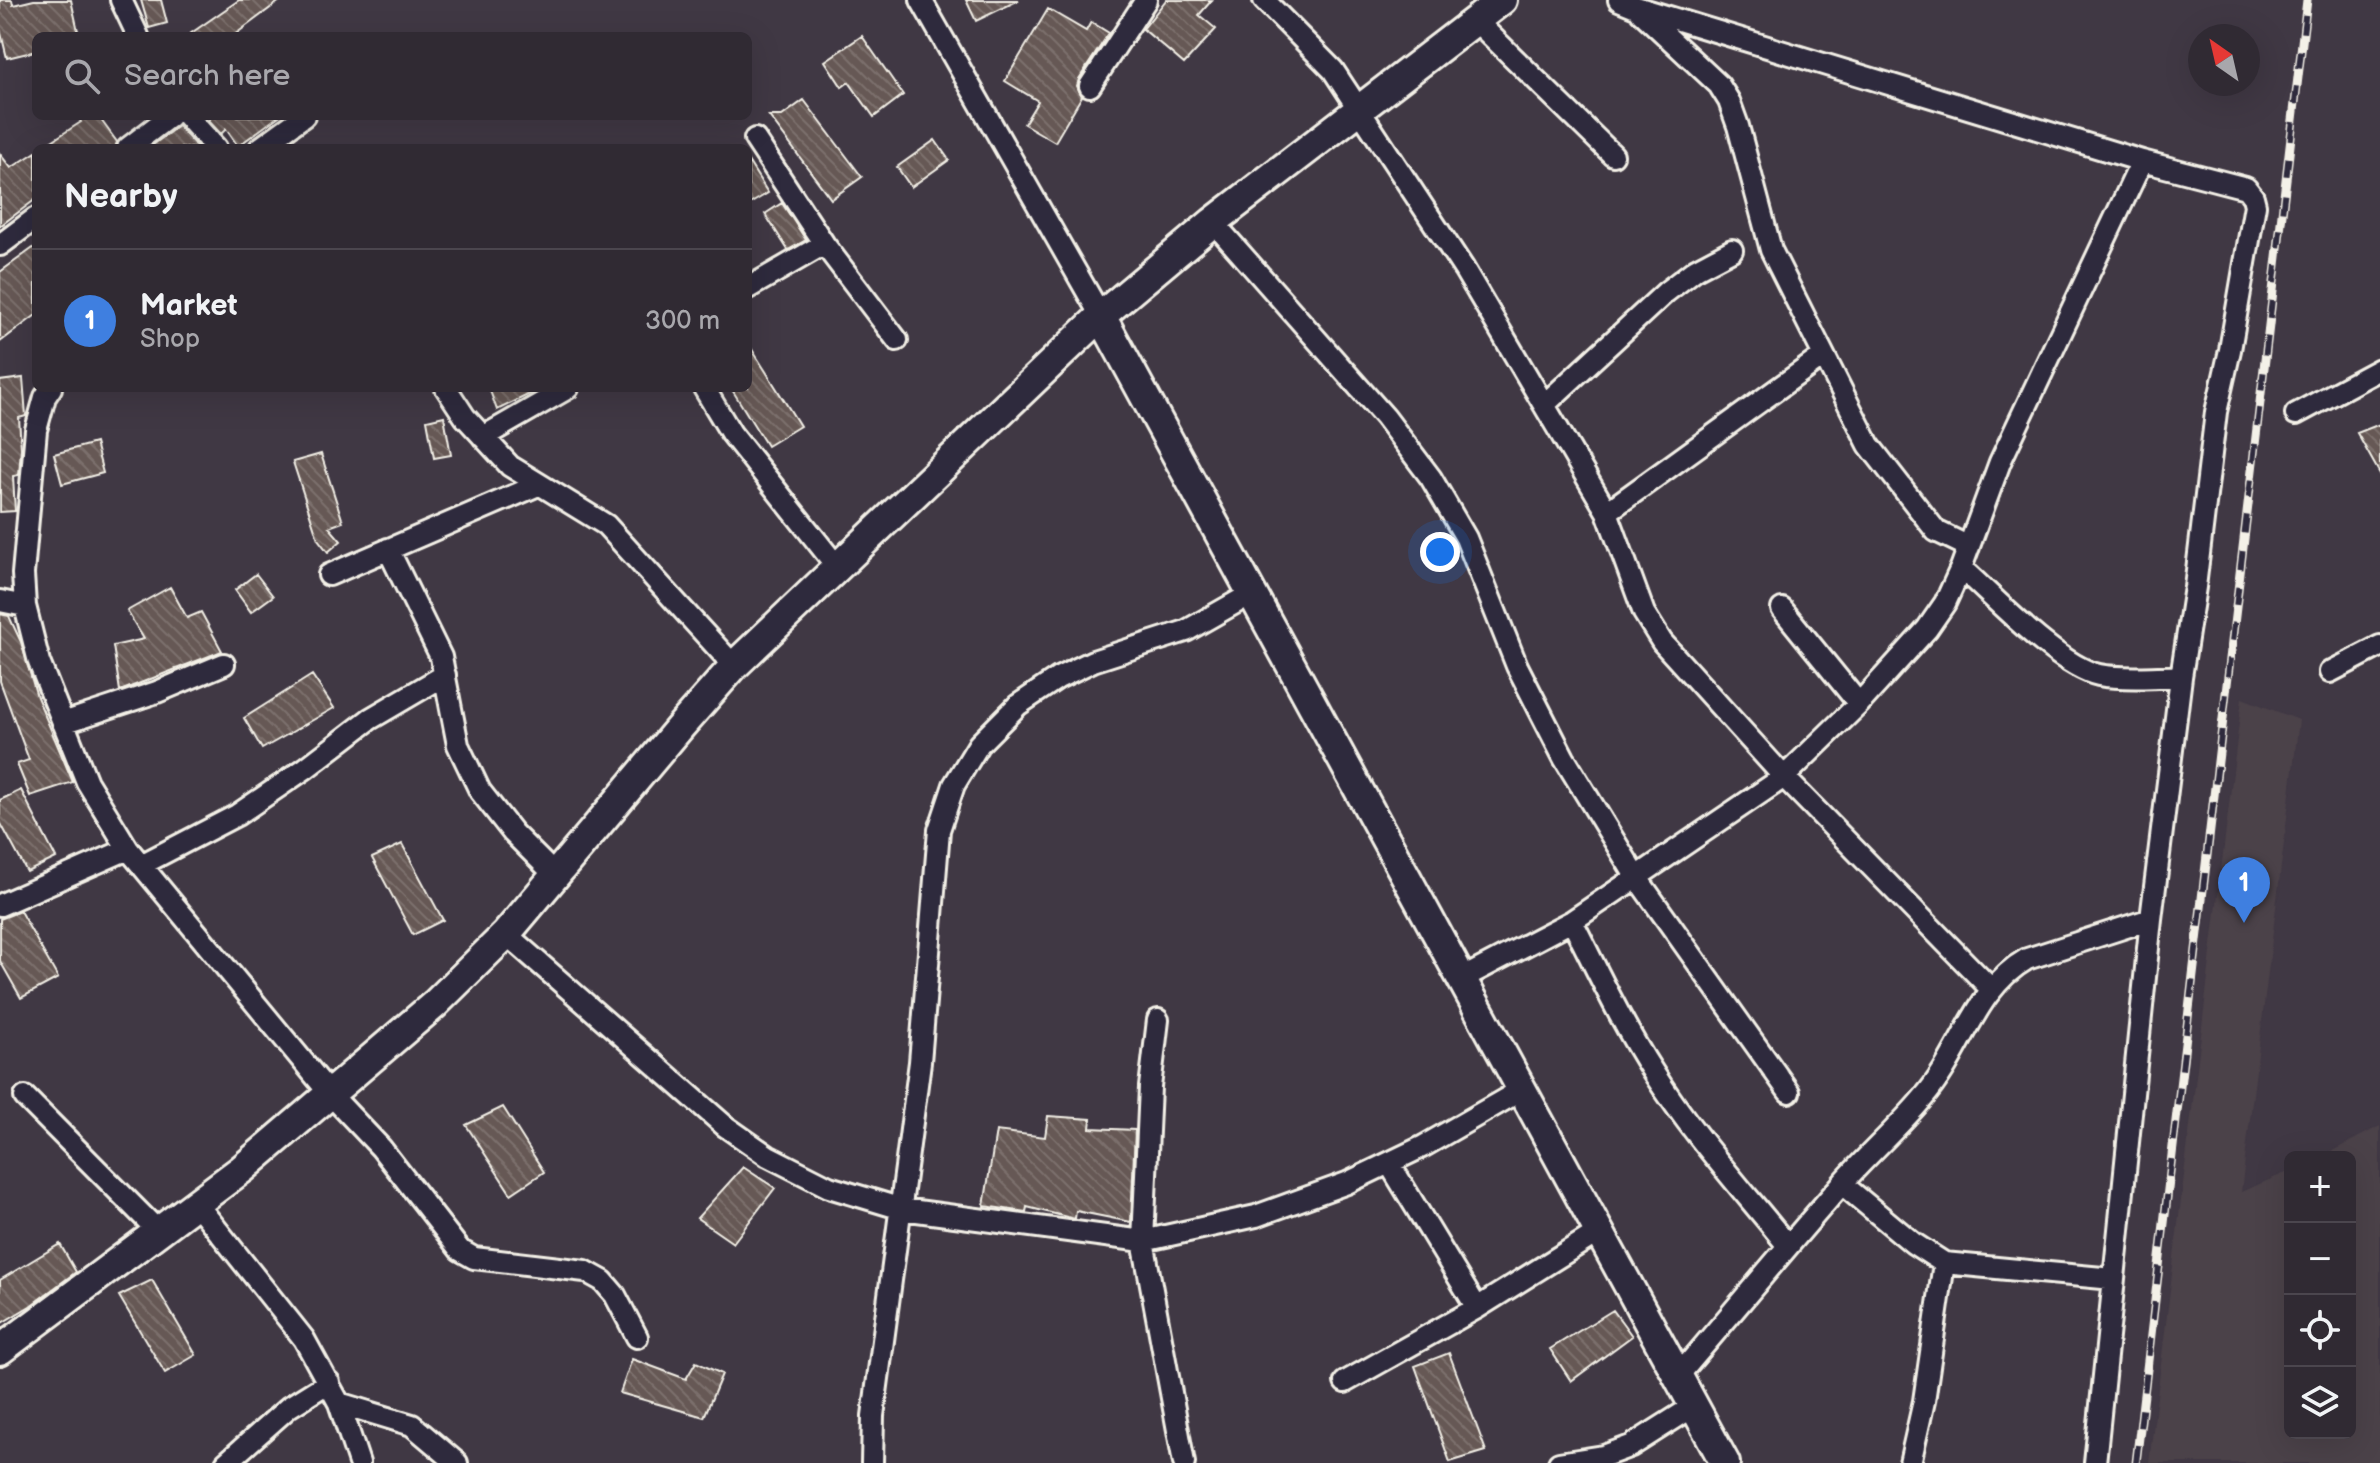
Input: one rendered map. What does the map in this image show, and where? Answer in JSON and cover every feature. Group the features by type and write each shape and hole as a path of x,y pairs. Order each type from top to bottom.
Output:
{"street":[{"path":"121,0 136,32"},
{"path":"921,0 1101,316 1725,1463"},
{"path":"1090,86 1146,0"},
{"path":"1264,0 1333,70 1448,244 1607,512 1644,613 1662,642 1784,777 1990,988"},
{"path":"0,1350 242,1169 435,1004 506,934 734,666 1101,316 1213,222 1502,0"},
{"path":"1627,4 2142,161 2246,188 2253,197 2255,205 2216,412 2181,677 2151,919 2095,1463"},
{"path":"1627,4 1719,85 1738,126 1771,250 1869,445 1936,531 1969,547"},
{"path":"1475,20 1613,155"},
{"path":"133,144 165,120"},
{"path":"191,120 212,144"},
{"path":"266,144 298,120"},
{"path":"755,139 824,244 897,340"},
{"path":"1461,979 1572,921 1784,777 1859,704 1927,629 1945,603 2000,462 2142,161"},
{"path":"0,245 32,221"},
{"path":"1213,222 1385,417 1431,478 1466,538 1517,666 1564,758 1637,878 1789,1092"},
{"path":"752,286 824,244"},
{"path":"1544,405 1666,292 1696,269 1732,250"},
{"path":"1607,512 1823,356"},
{"path":"2296,414 2380,369"},
{"path":"48,392 36,430 23,574 25,606 39,662 87,782 134,857 330,1094 381,1148 460,1250 474,1258 585,1271 603,1281 615,1295 637,1337"},
{"path":"449,392 465,417 510,466 606,525 734,666"},
{"path":"483,437 561,392"},
{"path":"706,392 731,433 838,568"},
{"path":"329,575 538,485"},
{"path":"388,549 441,657 458,745 480,791 513,833 555,875"},
{"path":"1961,568 2060,656 2084,670 2101,675 2181,677"},
{"path":"872,1463 873,1416 920,1062 939,830 954,785 979,744 1018,705 1058,678 1093,661 1186,631 1251,594"},
{"path":"0,601 25,606"},
{"path":"1782,609 1859,704"},
{"path":"2330,672 2380,646"},
{"path":"63,723 157,692 224,664"},
{"path":"0,905 134,857 237,815 370,719 445,675"},
{"path":"1678,1376 1842,1184 1925,1096 1947,1065 1990,988 2011,968 2027,959 2151,919"},
{"path":"1572,921 1652,1071 1674,1104 1788,1246"},
{"path":"506,934 725,1126 768,1156 829,1187 902,1209 1143,1241 1256,1216 1347,1183 1523,1089"},
{"path":"1158,1020 1150,1087 1143,1241 1184,1463"},
{"path":"25,1097 158,1231"},
{"path":"1389,1163 1477,1308"},
{"path":"1842,1184 1913,1243 1944,1263 2113,1279"},
{"path":"196,1203 304,1339 339,1403 359,1463"},
{"path":"1345,1382 1477,1308 1600,1231"},
{"path":"1910,1463 1924,1401 1944,1263"},
{"path":"226,1463 289,1407 329,1382"},
{"path":"339,1403 412,1425 457,1463"},
{"path":"1559,1463 1604,1456 1631,1446 1694,1406"}],"shaded area":[{"path":"2242,698 2299,720 2241,1192 2284,1174 2284,1439 2356,1439 2356,1151 2332,1151 2380,1126 2380,1463 2149,1463"}],"building":[{"path":"0,0 12,0 13,5 34,0 71,0 78,31 32,32 32,52 7,58 0,29"},
{"path":"141,0 161,0 167,23 149,28"},
{"path":"239,0 281,0 238,32 193,32"},
{"path":"966,0 1019,0 976,21"},
{"path":"1166,0 1212,0 1199,15 1216,29 1184,64 1143,29"},
{"path":"1048,9 1086,31 1091,22 1109,33 1079,79 1077,86 1082,96 1055,142 1024,124 1038,101 1005,81"},
{"path":"862,36 903,95 874,117 849,82 842,87 825,61"},
{"path":"804,100 862,177 831,199 769,116 782,116"},
{"path":"80,120 101,120 116,144 47,144 81,122"},
{"path":"208,120 274,120 241,144 237,144 226,129 221,134"},
{"path":"178,126 194,144 154,144"},
{"path":"935,140 949,160 911,187 897,167"},
{"path":"0,154 11,168 32,155 32,202 0,226"},
{"path":"752,167 768,193 752,203"},
{"path":"782,203 806,240 788,250 765,214"},
{"path":"32,249 32,318 0,342 0,272"},
{"path":"752,349 800,426 767,446 733,392 752,392"},
{"path":"23,378 26,416 19,418 19,475 13,476 15,511 0,512 0,381"},
{"path":"490,392 534,392 497,410"},
{"path":"444,416 451,455 434,458 427,420"},
{"path":"2380,424 2380,474 2357,433"},
{"path":"95,443 103,473 62,484 54,454"},
{"path":"321,454 343,522 329,527 341,541 328,552 318,539 293,462"},
{"path":"256,574 273,596 251,612 235,590"},
{"path":"170,587 187,618 201,612 222,651 120,691 113,646 144,639 127,611"},
{"path":"0,614 9,616 21,642 37,697 73,782 30,796 17,764 29,760 0,681"},
{"path":"312,675 334,708 262,749 244,718"},
{"path":"21,790 56,858 27,872 0,822 0,800"},
{"path":"402,844 443,920 413,935 372,858"},
{"path":"20,911 58,978 21,998 0,961 0,919"},
{"path":"503,1107 544,1172 511,1194 466,1125"},
{"path":"1048,1116 1091,1119 1090,1128 1135,1130 1131,1222 1076,1211 1075,1219 1027,1207 1026,1212 984,1206 996,1131 1045,1137"},
{"path":"743,1167 775,1188 733,1243 697,1218"},
{"path":"60,1244 76,1272 0,1324 0,1280"},
{"path":"152,1280 196,1355 165,1373 119,1296"},
{"path":"1613,1310 1632,1336 1571,1381 1550,1349"},
{"path":"1449,1353 1486,1451 1450,1462 1415,1366"},
{"path":"632,1359 686,1379 696,1362 722,1374 704,1417 620,1393"}],"railway":[{"path":"2136,1463 2307,0"}],"place":[{"name":"Market","path":"2244,923"}]}
